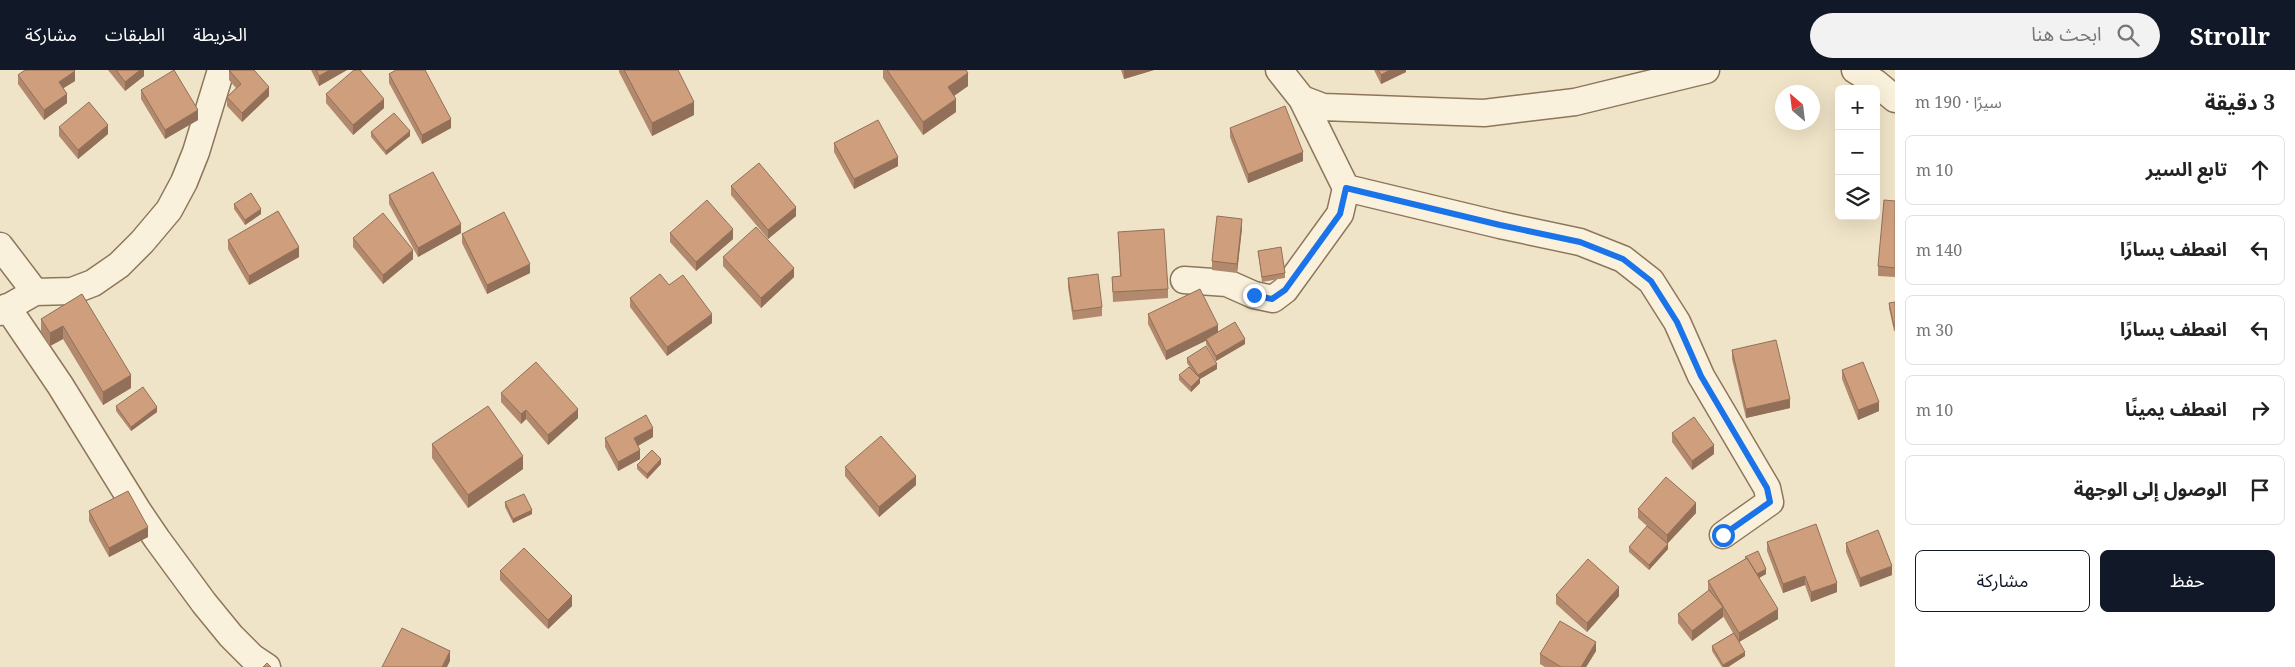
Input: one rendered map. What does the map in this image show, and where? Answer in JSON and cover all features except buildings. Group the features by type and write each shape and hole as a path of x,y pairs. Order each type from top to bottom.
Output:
{"street":[{"path":"221,70 196,152 184,182 169,210 142,242 119,265 92,282 72,290 35,292 3,309 60,385 138,511 204,603 231,636 252,657 267,667"},
{"path":"1184,280 1227,283 1254,295 1272,299 1285,290 1340,214 1346,188 1302,99 1279,70"},
{"path":"1302,99 1323,107 1484,113 1575,102 1706,70"},
{"path":"1855,70 1895,100"},
{"path":"1346,188 1580,242 1623,259 1651,281 1677,322 1701,376 1767,488 1770,502 1723,535"},
{"path":"0,246 35,292"}],"route":[{"path":"1254,295 1272,299 1285,290 1340,214 1346,188 1580,242 1623,259 1651,281 1677,322 1701,376 1767,488 1770,502 1723,535"}]}
